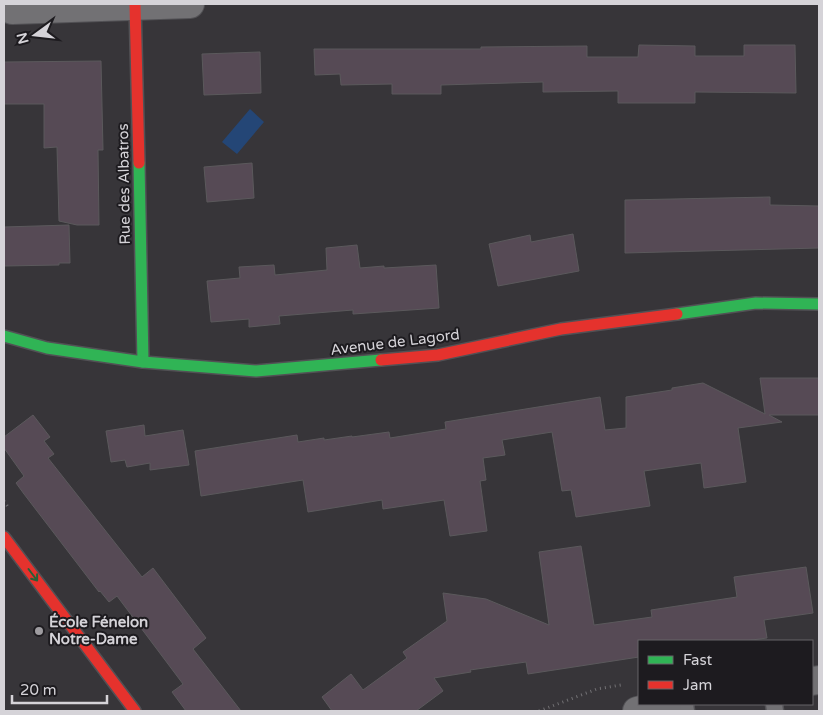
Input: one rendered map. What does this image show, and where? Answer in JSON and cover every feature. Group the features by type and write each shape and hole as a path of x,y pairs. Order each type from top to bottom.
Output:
{"street":[{"path":"4,7 12,10 190,4"},
{"name":"Rue des Albatros","path":"135,5 143,362"},
{"name":"Avenue de Lagord","path":"4,336 47,348 143,362 256,371 438,355 561,329 756,303 819,304"},
{"path":"4,537 135,711"},
{"path":"637,711 663,705"}],"path":[{"path":"539,711 597,688 622,684"}],"water":[{"path":"250,109 264,122 237,154 222,142"}],"building":[{"path":"639,45 695,46 695,56 744,56 744,45 795,45 796,93 695,92 695,103 618,103 618,91 543,92 543,82 441,85 441,94 392,94 392,84 341,85 340,74 315,75 314,49 481,49 481,47 587,46 587,57 638,57"},
{"path":"260,52 261,93 204,95 202,54"},
{"path":"101,61 103,150 98,150 99,225 77,225 59,221 57,147 44,148 44,104 4,104 4,62"},
{"path":"252,163 254,198 207,202 204,167"},
{"path":"770,197 770,205 819,206 819,248 625,253 625,200"},
{"path":"69,225 70,263 4,266 4,227"},
{"path":"573,234 579,271 498,286 489,244 530,235 531,242"},
{"path":"357,245 360,268 436,265 439,308 353,314 353,310 279,316 280,324 249,327 249,319 211,322 207,281 240,278 239,267 274,265 275,275 327,270 326,248"},
{"path":"760,378 819,378 819,415 769,415 782,422 738,428 746,482 704,488 701,463 644,471 650,506 576,517 571,490 562,491 552,432 502,440 505,455 483,458 486,480 480,481 487,531 450,536 444,500 383,509 382,500 308,512 303,480 201,496 195,451 297,435 298,442 389,432 390,438 446,429 445,422 600,397 605,430 626,428 626,397 703,383 765,414"},
{"path":"33,415 50,437 44,441 54,454 48,458 142,577 153,568 206,638 193,649 241,711 186,711 172,692 183,684 117,596 109,602 99,592 16,483 24,476 4,448 4,437"},
{"path":"144,425 145,436 183,430 189,465 150,470 150,463 127,467 125,460 111,462 106,431"},
{"path":"581,546 594,625 652,617 651,610 737,597 734,577 806,567 813,613 764,620 767,638 752,640 638,640 638,657 528,674 526,662 470,670 471,672 434,678 443,691 416,711 332,711 322,697 351,674 363,690 407,658 403,652 447,621 443,593 486,599 549,625 539,552"}],"traffic: fast":[{"path":"139,163 143,362"},
{"path":"677,314 756,303 819,304"},
{"path":"4,336 47,348 143,362 256,371 381,360"}],"traffic: jam":[{"path":"135,5 139,163"},
{"path":"381,360 438,355 561,329 677,314"},
{"path":"4,537 135,711"}],"place":[{"name":"École Fénelon Notre-Dame","path":"39,631"}]}
